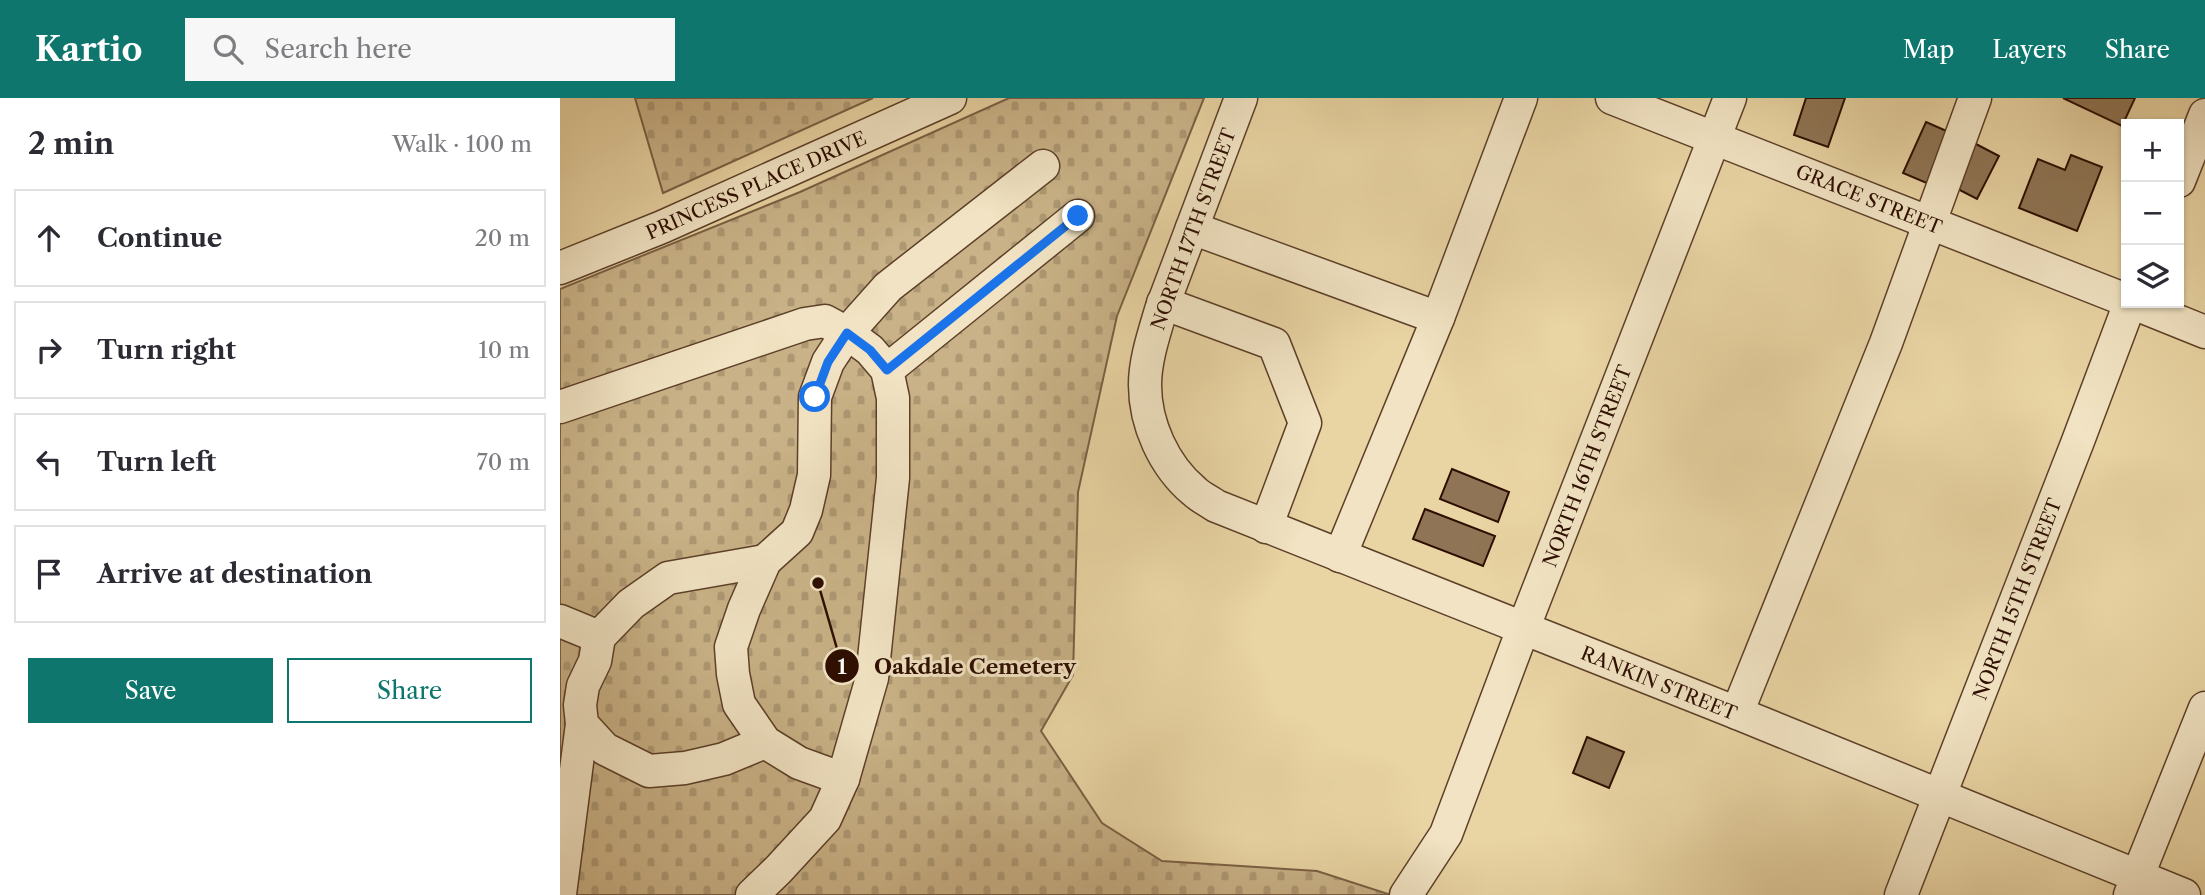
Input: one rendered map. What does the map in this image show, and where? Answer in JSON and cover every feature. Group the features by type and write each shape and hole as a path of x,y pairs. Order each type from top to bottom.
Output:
{"street":[{"name":"PRINCESS PLACE DRIVE","path":"560,268 662,227 950,98"},
{"name":"NORTH 17TH STREET","path":"1157,442 1148,415 1145,387 1152,340 1163,303 1241,98"},
{"path":"1340,556 1438,318 1521,98"},
{"name":"GRACE STREET","path":"1612,98 2121,298"},
{"name":"NORTH 16TH STREET","path":"1406,895 1446,834 1730,98"},
{"path":"1737,713 1886,343 1975,98"},
{"path":"2184,168 2205,115"},
{"path":"843,779 799,763 765,742 739,704 731,647 765,561 797,532 806,510 814,475 815,397 828,362 847,333 888,287 1043,166"},
{"path":"887,370 1078,216"},
{"path":"1192,228 1438,318"},
{"path":"1163,303 1274,344 1305,423 1266,527"},
{"name":"NORTH 15TH STREET","path":"1901,895 2074,454 2128,308"},
{"name":"GRACE STREET","path":"2145,308 2205,332"},
{"path":"560,407 805,324 825,321 870,350 887,370 893,398 893,478 872,678 843,779 825,819 752,895"},
{"name":"RANKIN STREET","path":"1157,442 1177,474 1194,491 1216,506 1737,713 1939,797 2134,886 2184,895"},
{"path":"560,894 582,724 580,705 583,686 595,661 599,637 631,604 668,578 765,561"},
{"path":"560,621 599,637"},
{"path":"2134,886 2205,708"},
{"path":"582,724 605,749 649,771 685,768 724,759 765,742"}],"green space":[{"path":"635,98 873,98 663,193"},
{"path":"1009,98 1204,98 1117,316 1078,492 1073,675 1041,731 1102,823 1162,861 1317,871 1391,895 560,895 560,289 800,192"}],"building":[{"path":"1806,98 1845,98 1828,147 1794,135"},
{"path":"2063,98 2135,98 2125,119 2121,119 2121,126"},
{"path":"1926,122 1958,136 1936,187 1903,173"},
{"path":"1974,143 1999,156 1977,199 1952,186"},
{"path":"2071,155 2102,167 2077,231 2019,208 2038,159 2065,170"},
{"path":"1452,469 1509,492 1498,522 1440,499"},
{"path":"1425,509 1495,536 1483,566 1413,539"},
{"path":"1587,737 1624,752 1609,788 1573,773"}],"place":[{"name":"Oakdale Cemetery","path":"818,583"}],"route":[{"path":"815,397 828,362 847,333 870,350 887,370 1078,216"}]}
